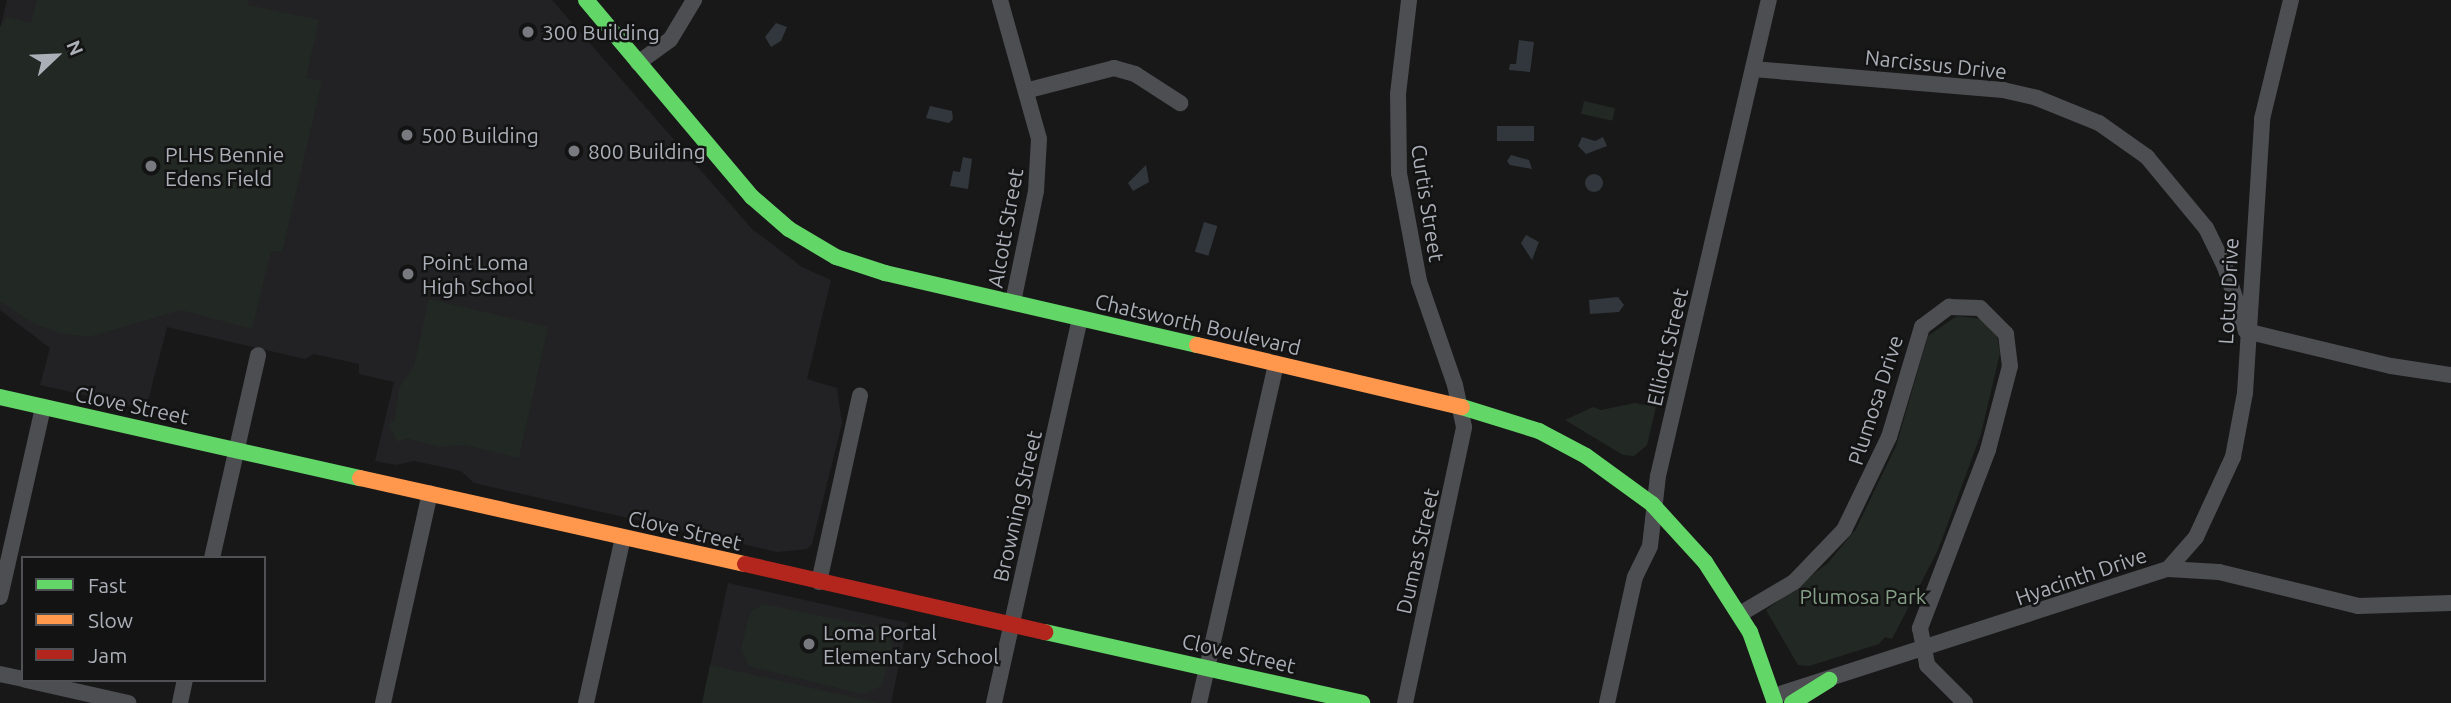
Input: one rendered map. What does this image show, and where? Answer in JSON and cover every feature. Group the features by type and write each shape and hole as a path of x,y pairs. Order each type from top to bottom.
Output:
{"main road":[{"name":"Chatsworth Boulevard","path":"586,0 752,197 789,229 856,264 1461,407 1555,439 1609,471 1653,504 1705,562 1740,614 1774,699"},
{"name":"Clove Street","path":"0,397 1362,703"},
{"path":"1792,703 1829,680"}],"street":[{"path":"638,62 670,40 694,0"},
{"name":"Alcott Street","path":"1000,0 1028,90 1039,166 1013,302"},
{"name":"Curtis Street","path":"1409,0 1398,94 1399,173 1419,281 1461,407"},
{"name":"Elliott Street","path":"1607,703 1635,577 1650,546 1653,504 1769,0"},
{"name":"Lotus Drive","path":"2168,569 2196,537 2233,457 2245,393 2246,331 2262,119 2291,0"},
{"path":"1028,90 1114,68 1135,74 1180,103"},
{"name":"Narcissus Drive","path":"1753,69 2003,90 2038,98 2099,122 2147,157 2199,219 2225,267 2246,331"},
{"name":"Plumosa Drive","path":"1740,614 1794,582 1835,542 1875,473 1922,327 1949,307 1975,305 1993,317 2006,334 2010,366 1963,523 1924,609 1922,651"},
{"name":"Browning Street","path":"994,703 1080,318"},
{"path":"2246,331 2391,366 2451,375"},
{"path":"212,556 258,355"},
{"path":"1199,703 1276,363"},
{"path":"819,582 860,395"},
{"path":"0,597 43,407"},
{"name":"Dumas Street","path":"1405,703 1464,435 1461,407"},
{"path":"383,703 430,494"},
{"path":"586,703 623,537"},
{"name":"Hyacinth Drive","path":"1774,699 2168,569 2219,572 2358,606 2401,608 2451,603"},
{"path":"1922,651 1933,673 1965,703"},
{"path":"0,674 21,679"},
{"path":"34,682 128,703"},
{"path":"180,703 185,682"}],"shaded area":[{"name":"Point Loma High School","path":"7,0 552,0 752,229 802,267 831,280 807,379 837,388 842,423 812,544 807,549 777,552 474,483 461,471 414,461 396,465 375,461 394,382 359,374 359,364 314,354 305,359 167,327 146,409 40,385 50,348 0,310 0,29"},
{"path":"776,23 787,27 781,41 771,47 765,37"},
{"path":"1519,40 1534,42 1530,72 1509,70 1510,64 1516,64"},
{"path":"930,106 952,111 953,119 949,123 926,118"},
{"path":"1497,126 1534,126 1534,141 1497,141"},
{"path":"1582,137 1595,141 1603,137 1607,146 1586,154 1578,146"},
{"path":"1511,155 1529,160 1532,169 1510,165 1507,161"},
{"path":"963,157 972,159 968,189 950,186 953,171 960,172"},
{"path":"1146,165 1149,182 1133,191 1128,183"},
{"path":"1590,174 1598,174 1603,183 1601,190 1590,192 1585,187 1585,179"},
{"path":"1204,222 1217,226 1208,256 1195,252"},
{"path":"1526,235 1539,242 1532,260 1521,243"},
{"path":"1618,297 1624,305 1619,312 1590,314 1589,300"},
{"name":"Loma Portal Elementary School","path":"728,583 908,623 891,703 702,703"}],"green space":[{"name":"PLHS Bennie Edens Field","path":"37,0 249,0 248,5 319,20 306,78 322,81 282,252 271,251 252,329 181,310 89,337 59,333 31,322 0,301 0,27 7,17 31,23"},
{"path":"1584,101 1615,108 1612,121 1581,114"},
{"path":"429,299 548,327 519,458 465,445 439,447 406,438 398,442 388,425 395,420 399,388 414,366"},
{"name":"Plumosa Park","path":"1957,316 1982,319 1997,336 2000,353 1981,434 1938,550 1892,639 1885,637 1879,644 1809,666 1798,665 1766,610 1828,563 1856,529 1896,446 1928,336"},
{"path":"1635,403 1656,407 1647,445 1634,456 1623,455 1565,420 1593,407 1601,410"},
{"path":"764,604 885,629 892,646 882,686 862,694 749,666 741,649 748,620 751,611"},
{"path":"710,665 878,703 702,703"}],"traffic: fast":[{"path":"586,0 752,197 789,229 836,257 885,273 1197,345"},
{"path":"0,397 360,478"},
{"path":"1462,407 1539,431 1586,456 1652,504 1705,562 1750,632 1775,703"},
{"path":"1045,632 1362,703"},
{"path":"1792,703 1829,680"}],"traffic: slow":[{"path":"1197,345 1462,407"},
{"path":"360,478 745,564"}],"traffic: jam":[{"path":"745,564 1045,632"}],"place":[{"name":"300 Building","path":"528,32"},
{"name":"500 Building","path":"407,135"},
{"name":"800 Building","path":"574,151"},
{"name":"PLHS Bennie Edens Field","path":"151,166"},
{"name":"Point Loma High School","path":"408,274"},
{"name":"Loma Portal Elementary School","path":"809,644"}]}
